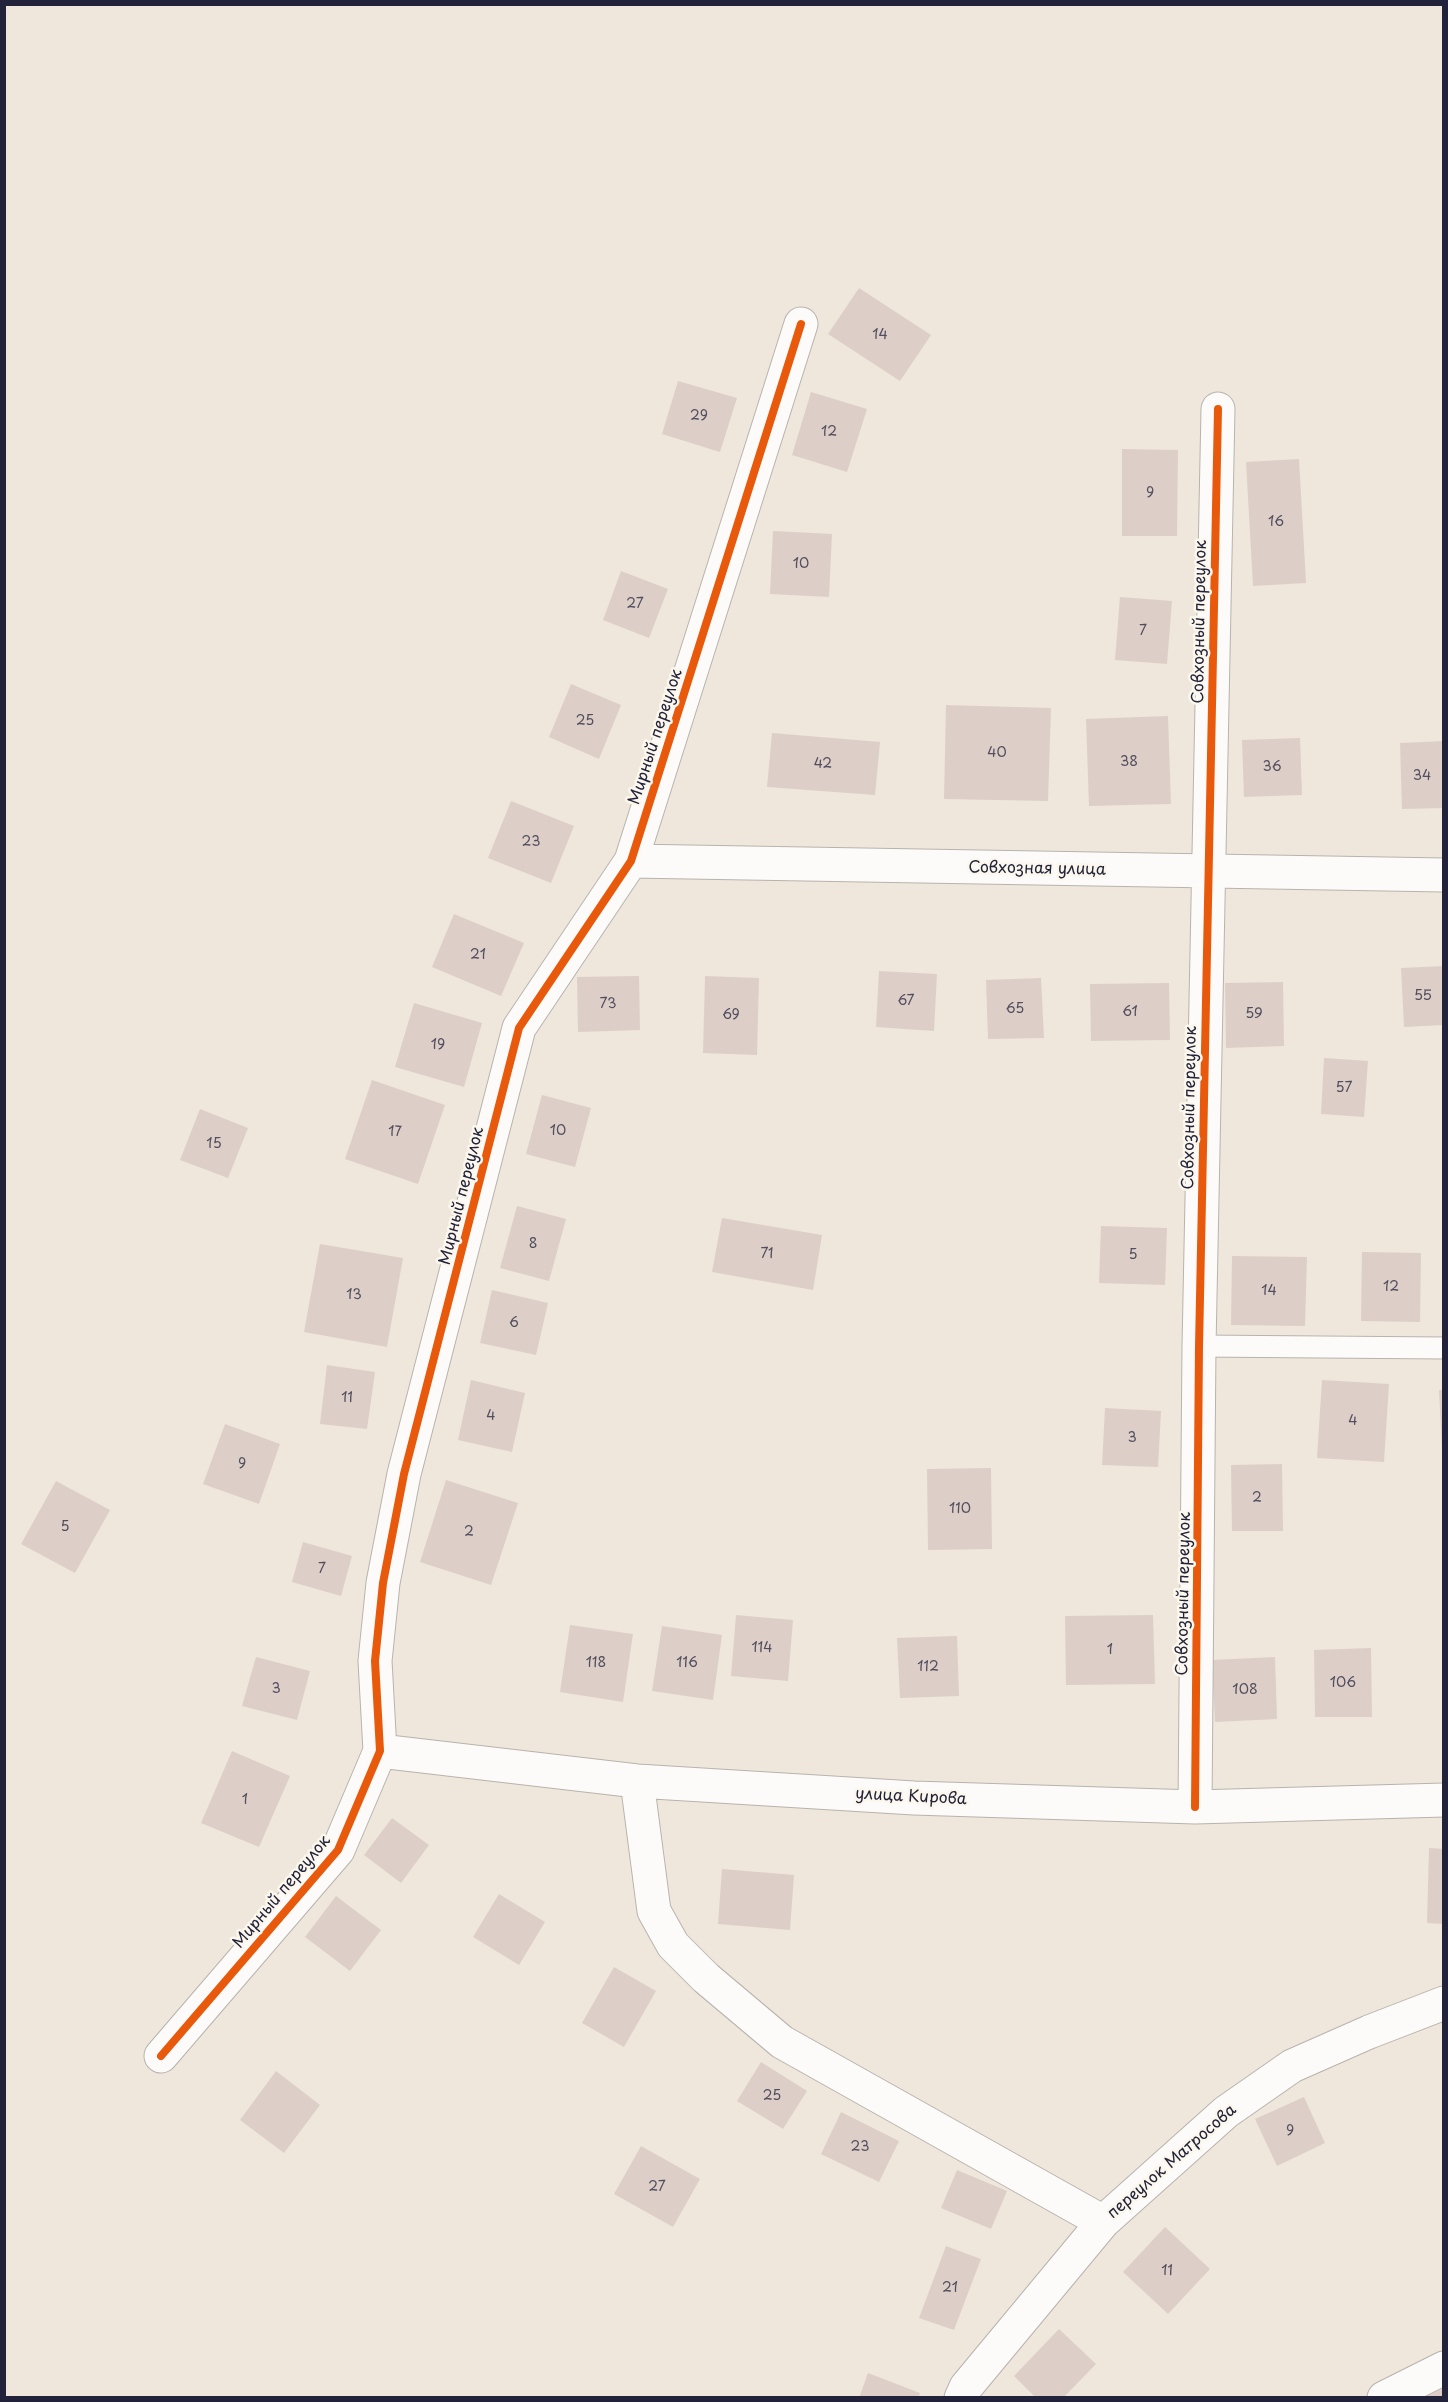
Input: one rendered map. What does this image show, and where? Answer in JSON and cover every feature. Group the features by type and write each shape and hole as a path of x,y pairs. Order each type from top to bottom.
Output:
{"street":[{"name":"Мирный переулок","path":"161,2056 338,1850 380,1751 375,1661 383,1583 404,1474 519,1028 631,861 801,324"},
{"name":"Совхозный переулок","path":"1195,1806 1199,1346 1218,410"},
{"name":"Совхозная улица","path":"631,861 1443,875"},
{"name":"улица Кирова","path":"380,1751 637,1781 914,1798 1195,1806 1443,1800"},
{"path":"637,1781 654,1911 673,1946 706,1978 782,2042 1103,2222"},
{"name":"переулок Матросова","path":"961,2397 966,2387 1103,2222 1226,2112 1292,2066 1443,2003"},
{"path":"1384,2397 1443,2368"}],"lane":[{"path":"1199,1346 1443,1348"}],"building":[{"path":"859,288 931,335 900,381 828,334"},
{"path":"678,381 737,398 720,452 662,434"},
{"path":"811,392 867,409 847,472 792,455"},
{"path":"1122,449 1178,450 1177,536 1122,536"},
{"path":"1299,459 1306,583 1253,586 1246,462"},
{"path":"773,531 832,534 829,597 770,594"},
{"path":"621,571 668,589 649,638 603,620"},
{"path":"1120,597 1172,601 1167,664 1115,660"},
{"path":"571,684 621,705 599,759 549,737"},
{"path":"946,705 1051,708 1048,801 944,799"},
{"path":"1168,716 1171,804 1089,806 1086,719"},
{"path":"772,733 880,742 875,795 767,787"},
{"path":"1300,738 1302,795 1244,797 1242,740"},
{"path":"1444,741 1444,808 1402,809 1400,743"},
{"path":"511,801 574,826 551,883 488,858"},
{"path":"454,914 524,943 501,996 432,967"},
{"path":"1444,966 1444,1025 1404,1027 1401,968"},
{"path":"879,971 937,974 934,1031 876,1027"},
{"path":"639,976 640,1030 578,1032 577,977"},
{"path":"705,976 759,978 757,1055 703,1053"},
{"path":"1041,978 1044,1038 988,1039 986,980"},
{"path":"1283,982 1284,1046 1226,1048 1225,983"},
{"path":"1169,983 1170,1040 1091,1041 1090,984"},
{"path":"414,1003 482,1023 464,1087 395,1067"},
{"path":"1324,1058 1368,1061 1364,1117 1321,1114"},
{"path":"372,1080 445,1105 418,1184 345,1159"},
{"path":"542,1095 591,1108 575,1167 526,1154"},
{"path":"200,1109 248,1128 228,1178 180,1160"},
{"path":"517,1206 566,1219 549,1281 500,1268"},
{"path":"722,1218 822,1235 813,1290 712,1272"},
{"path":"1101,1226 1167,1228 1165,1285 1099,1283"},
{"path":"320,1244 403,1258 387,1347 304,1332"},
{"path":"1362,1252 1421,1253 1420,1322 1361,1321"},
{"path":"1232,1256 1307,1257 1305,1326 1231,1325"},
{"path":"492,1290 548,1303 536,1355 480,1343"},
{"path":"327,1365 375,1372 367,1429 320,1424"},
{"path":"471,1380 525,1393 512,1452 458,1440"},
{"path":"1322,1380 1389,1384 1384,1462 1317,1458"},
{"path":"1439,1390 1444,1390 1444,1451 1442,1451"},
{"path":"1105,1408 1161,1411 1158,1467 1102,1465"},
{"path":"225,1424 280,1444 259,1504 203,1484"},
{"path":"1282,1464 1283,1531 1232,1531 1231,1465"},
{"path":"991,1468 992,1549 928,1550 927,1469"},
{"path":"446,1480 518,1503 491,1585 420,1562"},
{"path":"56,1481 110,1510 75,1573 21,1544"},
{"path":"303,1542 352,1556 341,1596 292,1582"},
{"path":"736,1615 793,1620 788,1681 731,1676"},
{"path":"1153,1615 1155,1684 1066,1685 1065,1616"},
{"path":"570,1625 633,1634 623,1702 560,1692"},
{"path":"662,1626 722,1635 713,1700 652,1691"},
{"path":"957,1636 959,1696 900,1698 897,1638"},
{"path":"1371,1648 1372,1717 1315,1717 1314,1650"},
{"path":"256,1657 310,1671 297,1720 242,1706"},
{"path":"1275,1657 1277,1719 1215,1722 1212,1660"},
{"path":"232,1751 290,1776 259,1847 201,1823"},
{"path":"392,1818 429,1845 401,1883 364,1855"},
{"path":"1429,1848 1444,1849 1444,1924 1427,1923"},
{"path":"722,1869 794,1875 790,1930 718,1924"},
{"path":"499,1894 545,1922 519,1965 473,1937"},
{"path":"336,1896 381,1930 350,1971 305,1937"},
{"path":"614,1967 656,1991 624,2047 582,2023"},
{"path":"761,2062 807,2091 783,2129 737,2101"},
{"path":"276,2071 320,2105 284,2153 240,2120"},
{"path":"1304,2097 1325,2143 1277,2166 1255,2119"},
{"path":"841,2112 899,2141 879,2182 821,2154"},
{"path":"641,2146 700,2179 673,2227 614,2194"},
{"path":"957,2170 1007,2191 991,2229 941,2208"},
{"path":"1165,2227 1210,2269 1168,2314 1123,2272"},
{"path":"946,2246 981,2259 954,2330 919,2318"},
{"path":"1059,2329 1096,2364 1063,2398 1036,2398 1014,2376"},
{"path":"868,2373 920,2393 918,2398 859,2398"},
{"path":"1444,2388 1444,2398 1422,2398"}],"cycle path":[{"path":"161,2056 338,1850 380,1751 375,1661 383,1583 404,1474 519,1028 631,861 801,324"},
{"path":"1195,1807 1199,1346 1218,409"}]}
